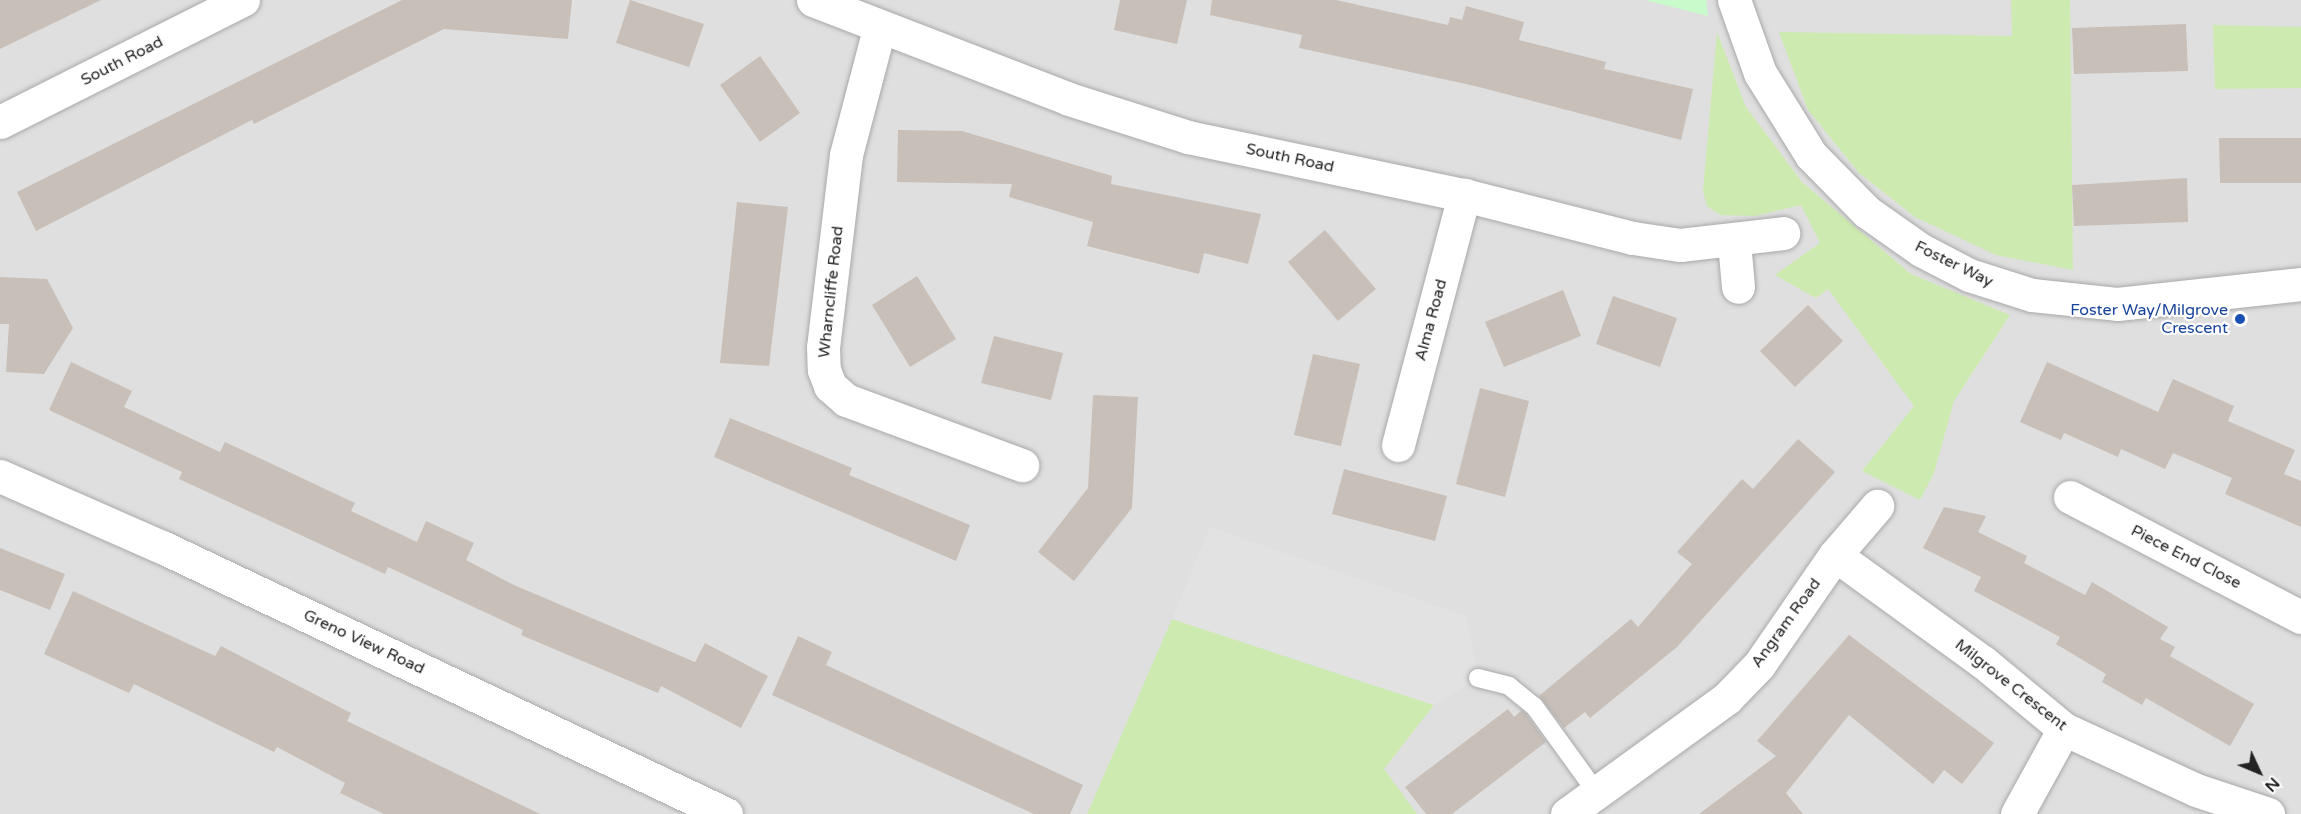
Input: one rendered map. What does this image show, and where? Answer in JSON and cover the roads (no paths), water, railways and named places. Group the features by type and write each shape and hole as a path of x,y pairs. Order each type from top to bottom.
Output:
{"street":[{"name":"South Road","path":"0,122 243,0"},
{"name":"South Road","path":"813,0 879,29 1178,134 1464,195 1634,238 1680,244 1734,242 1783,232"},
{"name":"Foster Way","path":"1734,0 1760,73 1811,155 1876,219 1921,250 1970,274 2032,295 2117,303 2301,284"},
{"name":"Wharncliffe Road","path":"879,29 846,155 823,347 824,370 830,386 846,400 1022,465"},
{"name":"Alma Road","path":"1398,445 1464,195"},
{"path":"1734,242 1738,287"},
{"name":"Greno View Road","path":"0,476 173,552 726,814"},
{"name":"Piece End Close","path":"2070,497 2301,617"},
{"name":"Angram Road","path":"1567,814 1726,698 1759,664 1835,555 1877,506"},
{"name":"Milgrove Crescent","path":"1835,555 1983,662 2064,729 2196,790 2268,814"},
{"path":"2017,814 2064,729"}],"lane":[{"path":"1478,678 1509,686 1534,706 1597,793"}],"place":[{"name":"Foster Way/Milgrove Crescent","path":"2240,319"}]}
